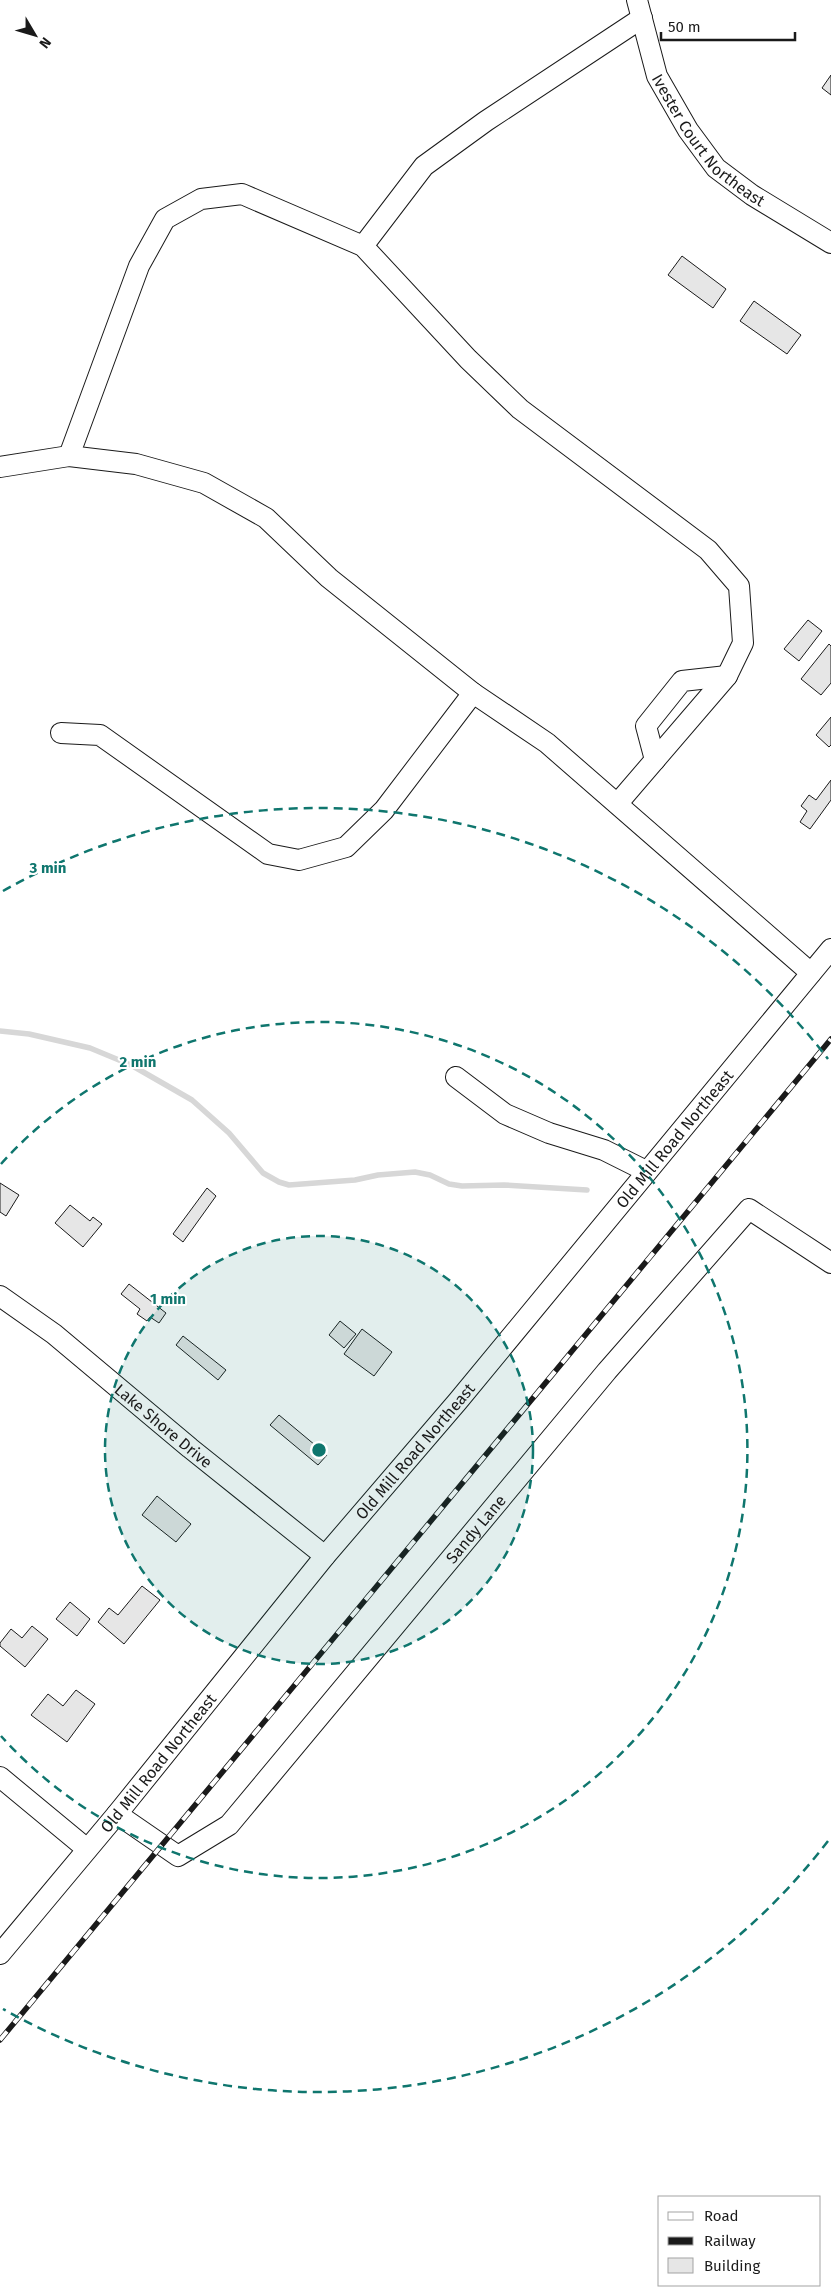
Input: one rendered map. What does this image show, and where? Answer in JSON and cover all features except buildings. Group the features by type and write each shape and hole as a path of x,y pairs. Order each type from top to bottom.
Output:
{"street":[{"name":"Ivester Court Northeast","path":"640,9 657,76 688,130 716,168 752,195 831,243"},
{"path":"364,246 424,166 640,9"},
{"path":"69,456 139,266 165,219 201,199 242,194 364,246 468,359 520,409 708,550 739,586 743,643 727,676 618,804"},
{"path":"0,467 69,456 136,464 204,483 266,518 329,578 473,693 546,743 811,973"},
{"path":"655,760 646,726 682,681 727,676"},
{"path":"61,734 100,735 268,854 299,860 346,847 384,810 473,693"},
{"name":"Old Mill Road Northeast","path":"0,1954 117,1814 325,1556 458,1401 831,949"},
{"path":"456,1077 505,1114 549,1133 604,1150 646,1171"},
{"name":"Sandy Lane","path":"117,1814 178,1856 229,1825 607,1371 749,1209 831,1263"},
{"name":"Lake Shore Drive","path":"0,1296 54,1334 190,1448 325,1556"},
{"path":"0,1777 87,1850"}],"waterway":[{"path":"0,1031 29,1034 90,1048 131,1065 192,1100 229,1133 263,1173 289,1185 355,1180 378,1175 415,1172 430,1175 449,1184 462,1186 504,1185 587,1190"}],"railway":[{"path":"0,2040 831,1039"}]}
